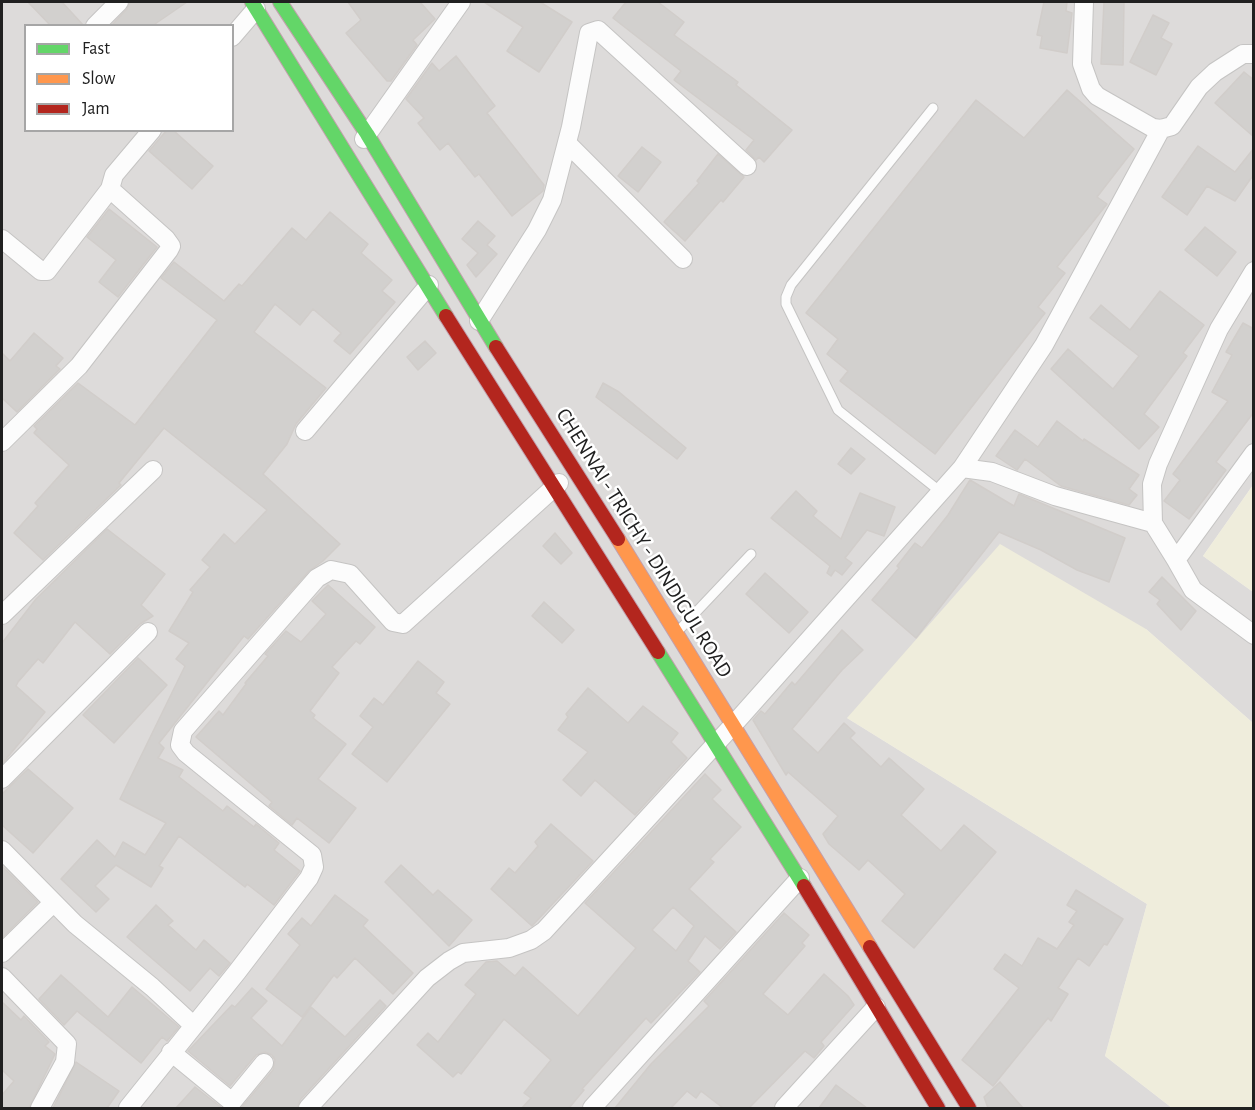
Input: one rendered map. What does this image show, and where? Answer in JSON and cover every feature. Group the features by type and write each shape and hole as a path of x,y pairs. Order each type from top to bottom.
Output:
{"highway":[{"name":"CHENNAI - TRICHY - DINDIGUL ROAD","path":"280,2 367,134 475,313 677,632 969,1108"},
{"name":"CHENNAI - TRICHY - DINDIGUL ROAD","path":"254,5 553,489 717,743 938,1108"}],"street":[{"path":"97,24 119,2"},
{"path":"350,158 460,2"},
{"path":"1084,2 1082,64 1091,89 1096,96 1144,126 1161,129"},
{"path":"234,34 254,5"},
{"path":"475,313 545,215 567,143 588,35 596,30 747,165"},
{"path":"308,1108 427,978 449,961 463,953 509,948 531,940 544,931 942,493 962,468 1044,345 1161,129 1176,121 1199,87 1215,72 1243,54 1254,54"},
{"path":"2,239 41,271 47,271 110,189 114,175 150,132"},
{"path":"567,143 683,259"},
{"path":"2,442 79,366 170,248 166,239 110,189"},
{"path":"1254,271 1219,329 1158,464 1152,484 1157,530 1193,590 1254,634"},
{"path":"305,431 429,285"},
{"path":"1176,560 1254,453"},
{"path":"962,468 992,472 1054,496 1157,530 1186,545"},
{"path":"2,615 153,470"},
{"path":"128,1108 309,878 315,861 312,855 186,753 180,745 183,731 317,578 331,570 350,574 393,622 403,624 573,471"},
{"path":"2,779 148,632"},
{"path":"2,850 53,903 193,1025"},
{"path":"592,1108 800,878"},
{"path":"2,952 53,903"},
{"path":"2,978 67,1044 65,1062 40,1108"},
{"path":"784,1108 876,1007"},
{"path":"171,1053 232,1102 264,1063"}],"lane":[{"path":"933,108 791,285 786,304 838,410 942,493"},
{"path":"677,632 751,554"}],"shaded area":[{"path":"2,2 1253,2 1253,485 1203,556 1253,592 1253,723 1146,629 847,718 1147,904 1105,1056 1172,1108 2,1108"},
{"path":"1253,485 1253,592 1203,556"},
{"path":"1000,544 1146,629 1253,723 1253,1108 1172,1108 1105,1056 1147,904 847,718"}],"building":[{"path":"28,2 62,2 82,24 49,24"},
{"path":"130,2 187,2 155,24 113,24 127,9"},
{"path":"348,2 420,2 435,19 413,40 417,45 391,81 387,81 346,33 361,20"},
{"path":"484,2 540,2 572,22 539,72 507,51 523,27"},
{"path":"626,2 658,2 684,22 674,35 738,82 736,85 792,130 764,162 759,157 756,160 746,150 754,140 674,80 681,71 613,18"},
{"path":"1044,2 1067,2 1066,11 1072,13 1067,53 1040,48 1042,36 1037,35"},
{"path":"1104,2 1124,2 1123,65 1101,64"},
{"path":"1153,15 1169,23 1161,38 1172,44 1156,75 1130,62"},
{"path":"456,56 495,106 487,113 544,185 543,191 512,216 479,174 475,177 448,143 440,150 418,123 424,118 406,99 432,63 439,71"},
{"path":"1244,72 1254,80 1254,137 1215,103"},
{"path":"1067,90 1134,149 1097,197 1107,204 1057,267 1065,273 1038,307 1045,313 935,454 840,381 848,371 827,354 838,339 806,313 976,100 1024,138"},
{"path":"165,132 175,132 213,166 192,189 149,151"},
{"path":"1198,146 1235,172 1254,148 1254,174 1235,201 1207,186 1187,215 1162,197"},
{"path":"642,147 661,162 638,192 618,176"},
{"path":"718,154 744,177 685,241 664,222 699,183 697,181"},
{"path":"109,209 157,247 118,297 99,282 116,260 87,237"},
{"path":"330,212 368,244 361,253 392,280 382,291 395,302 350,354 334,341 341,333 313,309 300,325 275,304 254,332 326,388 296,424 287,444 263,474 340,544 309,571 248,639 244,636 159,743 164,748 158,758 183,770 179,777 223,811 227,806 254,827 256,824 279,843 274,850 300,871 274,905 247,884 245,887 179,836 159,866 163,868 151,887 116,865 95,886 109,899 96,912 61,879 97,840 115,857 123,842 145,855 166,823 120,799 185,666 176,659 189,643 169,631 193,592 190,590 210,567 202,560 224,534 235,544 267,510 164,428 119,483 121,485 43,560 14,533 38,506 35,503 69,465 34,433 37,429 34,426 78,383 135,425 217,320 161,278 174,262 224,301 239,284 242,286 292,228 306,240"},
{"path":"478,221 495,236 487,245 497,254 476,277 467,265 478,253 462,239"},
{"path":"1205,227 1236,252 1217,276 1185,250"},
{"path":"1160,291 1204,325 1183,353 1187,356 1144,414 1159,427 1139,449 1051,369 1068,349 1113,389 1139,356 1090,318 1101,305 1130,330"},
{"path":"1243,323 1254,329 1254,412 1216,462 1226,470 1189,519 1164,501 1180,480 1173,474 1228,401 1212,392 1232,355 1226,352"},
{"path":"34,333 63,358 56,366 60,369 17,412 2,398 2,353 10,361"},
{"path":"425,341 436,353 418,370 407,357"},
{"path":"603,383 619,392 686,448 677,459 596,397"},
{"path":"1057,421 1083,441 1084,439 1139,475 1129,489 1137,495 1129,505 1061,486 1025,459 1017,470 996,456 1015,430 1038,447"},
{"path":"851,448 865,459 851,474 838,464"},
{"path":"970,480 1014,506 1019,494 1125,538 1109,582 1077,570 1041,550 999,532 916,638 872,600 899,568 897,566 915,543 922,548 948,515"},
{"path":"796,491 817,511 813,516 841,539 860,493 895,507 884,536 867,530 845,558 852,563 842,575 835,570 831,576 827,573 830,566 771,518"},
{"path":"107,529 165,574 141,605 153,616 140,624 110,654 75,622 43,663 38,659 18,682 16,686 45,712 2,764 2,643 36,599"},
{"path":"555,533 572,553 561,564 543,546"},
{"path":"765,573 808,612 789,633 746,594"},
{"path":"1162,577 1196,611 1181,630 1157,604 1160,600 1149,592"},
{"path":"328,585 375,627 360,644 356,641 332,667 339,673 310,711 315,715 313,718 346,744 318,779 356,808 329,843 297,818 292,825 269,806 272,802 196,737 219,711 223,715 245,683 268,656 265,654 286,631 301,642 326,614 312,601"},
{"path":"544,602 574,630 562,643 532,616"},
{"path":"842,630 863,650 842,670 792,729 818,753 844,723 855,733 850,738 881,767 889,758 924,789 901,815 941,851 964,825 996,852 914,948 882,921 905,894 868,860 859,870 829,844 823,834 838,816 788,772 786,775 753,720 761,711 765,714 792,682 795,685"},
{"path":"138,658 167,685 114,743 83,715"},
{"path":"418,661 444,682 436,693 450,704 387,782 352,754 373,727 360,716 374,698 383,705"},
{"path":"588,688 628,723 643,706 678,733 671,742 687,758 635,815 595,780 581,796 563,780 588,752 558,730 568,717 566,714"},
{"path":"28,769 73,808 33,853 2,825 2,794"},
{"path":"705,774 721,790 712,799 741,827 710,859 714,862 689,889 736,932 720,949 705,936 688,961 700,972 651,1023 646,1018 582,1089 584,1090 569,1108 522,1108 531,1098 524,1093 551,1060 504,1019 461,1074 458,1072 453,1077 417,1045 428,1033 438,1042 476,994 465,985 486,962 497,961 515,976 523,967 578,1016 636,948 585,903","holes":["673,907 694,926 676,951 652,930"]},
{"path":"551,824 593,861 532,926 491,889 509,868 515,873 538,846 535,842"},
{"path":"401,865 433,895 438,890 472,920 449,946 385,882"},
{"path":"2,866 38,902 2,938"},
{"path":"1076,890 1123,919 1107,945 1104,944 1089,966 1078,958 1058,988 1068,994 1051,1021 1048,1018 993,1086 962,1060 1019,988 994,969 1005,954 1022,966 1038,938 1057,949 1074,925 1069,922 1077,911 1067,905"},
{"path":"335,895 368,920 363,926 413,973 393,994 355,958 337,978 334,975 302,1017 266,989 300,945 288,934 302,918 311,926"},
{"path":"156,905 173,921 168,925 196,950 204,940 230,963 219,976 210,968 190,991 127,937"},
{"path":"784,913 809,935 802,943 805,946 763,994 788,1015 824,974 848,996 854,1005 821,1042 824,1046 814,1058 805,1051 749,1108 723,1108 701,1091 696,1098 687,1091 671,1108 615,1108 651,1064 709,1006 704,1001"},
{"path":"61,975 108,1017 132,987 179,1027 167,1041 162,1037 141,1063 77,1011 64,1025 39,999"},
{"path":"252,988 267,1001 251,1018 282,1046 311,1007 345,1037 380,1000 386,1006 300,1100 297,1108 241,1108 273,1070 275,1060 272,1055 265,1052 256,1055 230,1086 188,1051 232,1005 235,1007"},
{"path":"2,1002 21,1020 24,1016 49,1042 45,1046 55,1054 29,1108 2,1108 2,1095 14,1081 2,1070"},
{"path":"76,1062 119,1091 107,1108 53,1108"},
{"path":"1000,1082 1023,1108 988,1108 984,1097"},
{"path":"836,1085 867,1108 819,1108"},
{"path":"195,1087 222,1108 176,1108"}],"traffic: fast":[{"path":"252,2 446,316"},
{"path":"280,2 367,134 496,347"},
{"path":"658,652 804,886"}],"traffic: slow":[{"path":"618,539 870,947"}],"traffic: jam":[{"path":"446,316 658,652"},
{"path":"496,347 618,539"},
{"path":"804,886 938,1108"},
{"path":"870,947 969,1108"}]}
